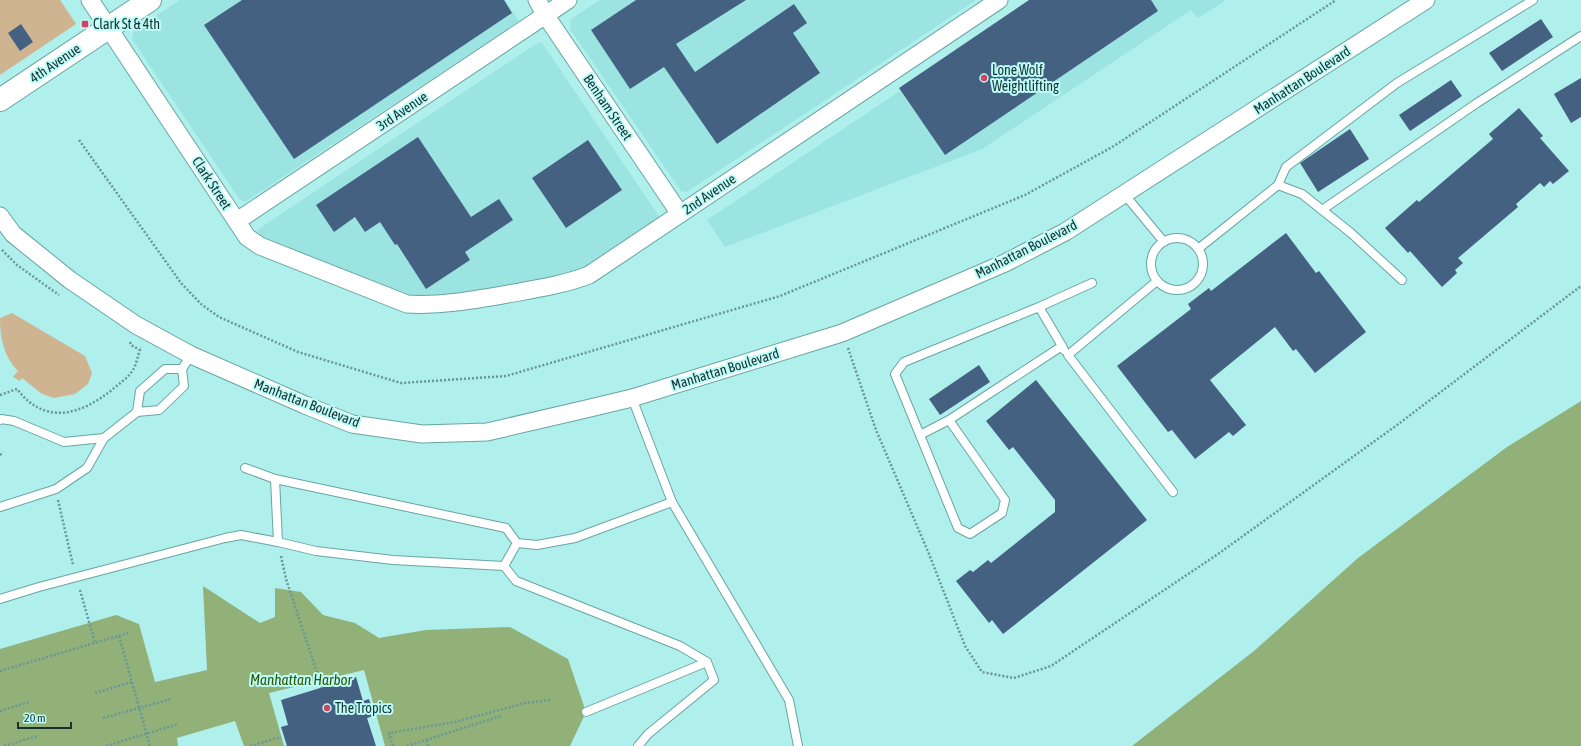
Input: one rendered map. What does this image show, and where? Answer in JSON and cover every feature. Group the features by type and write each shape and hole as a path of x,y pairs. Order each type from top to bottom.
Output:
{"street":[{"name":"Clark Street","path":"90,0 247,237 260,246 391,298"},
{"name":"4th Avenue","path":"0,100 150,0"},
{"name":"Benham Street","path":"537,0 547,14 548,19 680,214"},
{"name":"3rd Avenue","path":"237,221 568,0"},
{"name":"2nd Avenue","path":"391,298 407,304 450,304 568,283 589,275 680,214 980,5 999,0"},
{"name":"Manhattan Boulevard","path":"0,216 13,234 70,280 148,332 186,362 305,405 352,424 422,434 487,432 632,398 842,333 1005,263 1065,232 1125,195 1426,0"}],"lane":[{"path":"1198,249 1278,185 1286,167 1398,84 1533,0"},
{"path":"1322,210 1476,103 1581,36"},
{"path":"1278,185 1302,194 1352,233 1402,280"},
{"path":"1125,195 1164,242"},
{"path":"1171,239 1186,240 1198,249 1202,257 1202,266 1196,282 1189,287 1180,290 1172,290 1157,281 1151,267 1151,260 1158,246 1171,239"},
{"path":"1068,356 1157,281"},
{"path":"949,420 1005,500 1002,513 970,534 958,528 895,374 904,362 1039,307 1092,283"},
{"path":"1039,307 1068,356 1173,492"},
{"path":"920,435 949,420 1062,346"},
{"path":"0,507 56,489 87,468 104,438 137,412 159,410 184,386 186,362 165,369 140,391 137,412"},
{"path":"632,398 672,502 789,700 798,746"},
{"path":"0,418 14,421 64,442 104,438"},
{"path":"244,468 275,479 506,528 517,544"},
{"path":"275,479 278,542"},
{"path":"517,544 537,545 575,538 672,502"},
{"path":"0,599 76,577 241,535 316,551 393,560 504,566 516,581 680,646 707,662 714,680 648,734 638,746"},
{"path":"504,566 517,544"},
{"path":"586,712 707,662"}],"path":[{"path":"79,140 182,283 201,304 219,317 298,352 401,383 506,376 780,296 1025,195 1114,146 1336,0"},
{"path":"842,333 876,430 965,646 982,672 1014,678 1051,666 1218,554 1397,425 1581,286"},
{"path":"0,395 17,389 28,403 48,411 62,414 78,411 106,395 127,378 133,369 148,332"},
{"path":"0,455 3,452"},
{"path":"56,489 76,577 95,643"},
{"path":"278,542 286,579 322,688"},
{"path":"0,671 128,633"},
{"path":"119,636 150,746"},
{"path":"96,693 132,682"},
{"path":"103,718 171,699"},
{"path":"393,746 389,733 455,722 525,703 550,700"},
{"path":"0,711 29,702"},
{"path":"407,746 501,716"},
{"path":"106,746 178,724"},
{"path":"4,746 38,736"},
{"path":"250,746 281,737"},
{"path":"427,740 428,746"}],"shaded area":[{"path":"0,0 60,0 76,24 0,75"},
{"path":"180,0 505,0 519,21 245,202 240,200 132,39 134,30"},
{"path":"600,0 976,0 687,192 681,191 570,29 571,19"},
{"path":"1036,0 1226,0 1198,18 1191,10 982,149 725,247 707,220"},
{"path":"539,42 543,44 662,221 590,266 559,278 490,293 410,298 264,239 257,230"},
{"path":"12,313 85,356 92,373 88,384 75,394 54,398 42,394 22,378 20,381 13,377 18,371 9,360 6,353 2,340 0,318"}],"water":[{"path":"1581,401 1581,746 1132,746 1254,651 1358,558 1507,447"},
{"name":"Manhattan Harbor","path":"203,586 260,623 275,617 275,588 301,592 323,615 355,623 379,638 426,630 510,627 568,659 586,712 570,746 0,746 0,649 116,615 139,624 155,682 207,670"}],"pier":[{"name":"The Tropics","path":"364,670 385,746 284,746 269,693"},
{"path":"235,721 244,746 178,746 177,738"}],"building":[{"path":"242,0 504,0 512,13 294,159 204,25"},
{"path":"636,0 746,0 676,44 695,72 794,4 807,23 793,33 820,73 717,144 664,67 630,89 591,30"},
{"path":"1029,0 1151,0 1158,11 945,155 899,88"},
{"path":"1541,19 1553,37 1502,71 1489,53"},
{"path":"21,24 33,42 20,51 8,33"},
{"path":"1581,78 1581,117 1571,123 1554,94"},
{"path":"1451,80 1462,96 1410,131 1399,115"},
{"path":"1519,108 1543,136 1540,138 1569,171 1553,184 1550,181 1544,187 1540,183 1516,204 1518,207 1458,258 1463,263 1455,270 1457,273 1442,287 1410,251 1408,253 1385,228 1417,200 1419,202 1493,139 1489,134"},
{"path":"1350,129 1369,159 1318,192 1300,163"},
{"path":"418,137 471,217 499,199 513,220 465,252 470,260 426,289 397,244 395,245 380,222 365,232 355,217 334,232 316,205"},
{"path":"588,140 622,190 566,228 532,178"},
{"path":"1286,233 1316,273 1319,271 1366,332 1315,373 1296,349 1293,351 1275,327 1210,380 1246,425 1233,436 1229,432 1195,459 1172,430 1168,432 1117,366 1191,309 1188,304 1209,288 1211,291"},
{"path":"979,365 990,382 940,415 929,399"},
{"path":"1036,380 1147,520 1003,634 992,620 989,623 956,581 970,570 973,572 988,560 991,563 1055,512 1055,500 1013,447 1009,450 986,421"},
{"name":"The Tropics","path":"356,677 363,701 369,699 374,716 367,718 376,746 287,746 281,727 288,725 281,700"}],"place":[{"name":"Clark St & 4th","path":"85,24"},
{"name":"Lone Wolf Weightlifting","path":"984,78"},
{"name":"The Tropics","path":"327,708"}]}
